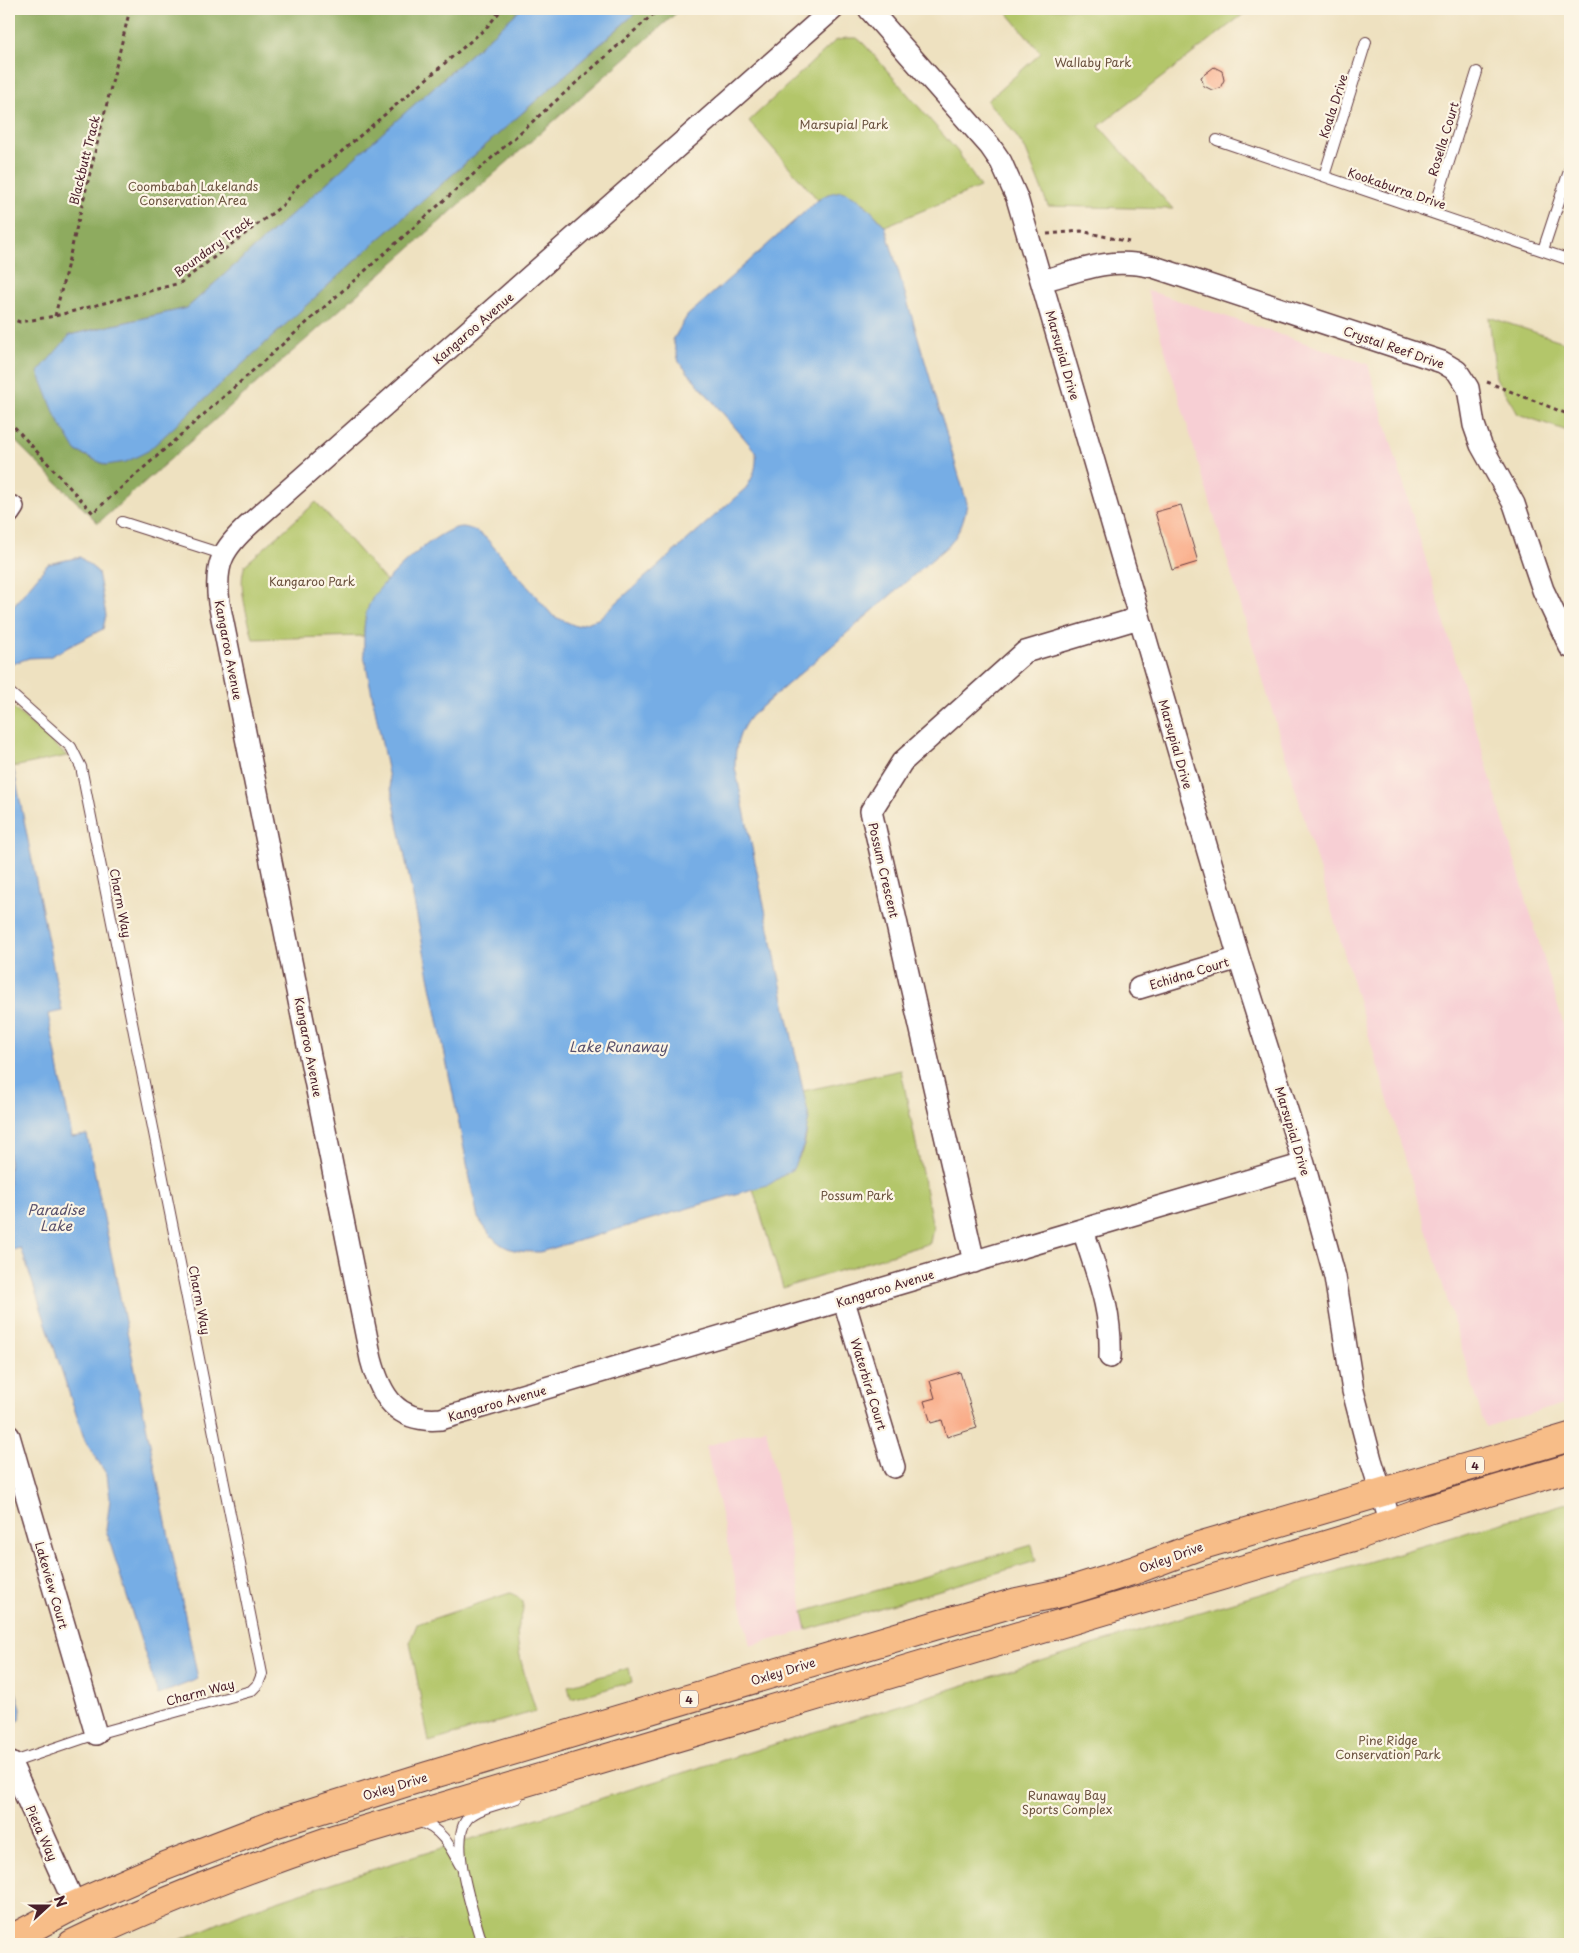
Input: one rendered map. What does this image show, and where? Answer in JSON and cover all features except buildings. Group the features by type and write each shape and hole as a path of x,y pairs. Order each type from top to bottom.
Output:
{"main road":[{"name":"Oxley Drive","path":"9,1940 75,1906 227,1841 357,1798 952,1620 1017,1602 1064,1592 1135,1570 1199,1546 1570,1437"},
{"path":"72,1944 113,1924 220,1879 334,1839 1391,1524 1431,1509 1570,1468"}],"street":[{"name":"Kangaroo Avenue","path":"833,9 251,523 222,554 218,568 219,603 371,1359 380,1386 389,1402 415,1418 427,1420 441,1419 1304,1164"},
{"name":"Marsupial Drive","path":"869,9 990,146 1001,162 1017,198 1239,958 1304,1164 1335,1277 1353,1391 1391,1524"},
{"name":"Crystal Reef Drive","path":"1042,281 1108,262 1138,263 1442,362 1457,372 1468,388 1474,425 1481,445 1514,504 1543,590 1570,647"},
{"name":"Possum Crescent","path":"974,1262 871,811 902,762 1025,652 1139,618"},
{"name":"Echidna Court","path":"1139,988 1239,958"},
{"path":"1083,1230 1108,1306 1111,1334 1110,1357"},
{"name":"Waterbird Court","path":"844,1300 894,1467"},
{"name":"Lakeview Court","path":"9,1436 96,1734"},
{"name":"Pieta Way","path":"10,1764 75,1906"}],"lane":[{"name":"Koala Drive","path":"1324,176 1366,42"},
{"name":"Rosella Court","path":"1433,213 1477,72"},
{"name":"Kookaburra Drive","path":"1217,140 1570,260"},
{"path":"1543,250 1570,168"},
{"path":"122,522 222,554"},
{"name":"Charm Way","path":"9,692 71,747 81,767 262,1674 258,1684 250,1691 96,1734 10,1764"},
{"path":"462,1868 462,1827 470,1816 535,1791 560,1772"},
{"path":"406,1818 435,1828 451,1848 462,1868 482,1944"}],"path":[{"name":"Blackbutt Track","path":"55,316 130,9"},
{"name":"Boundary Track","path":"9,318 20,322 55,316 180,282 283,205 299,184 334,158 486,28 502,9"},
{"path":"9,421 93,513 659,9"}],"shaded area":[{"path":"1147,290 1368,364 1570,1047 1570,1402 1485,1427"},
{"path":"766,1428 807,1630 750,1646 706,1446"}],"green space":[{"name":"Coombabah Lakelands Conservation Area","path":"9,9 521,9 187,308 69,335 76,451 106,465 148,450 360,256 640,9 681,9 98,523 9,435"},
{"name":"Wallaby Park","path":"1004,9 1250,9 1099,126 1173,209 1048,206 1026,150 1009,126 987,101 1041,53"},
{"name":"Marsupial Park","path":"857,38 864,44 958,152 980,187 885,226 864,203 828,194 818,200 749,121 835,41"},
{"path":"1489,317 1570,344 1570,432 1518,414 1496,378"},
{"name":"Kangaroo Park","path":"316,502 386,581 367,613 364,636 253,639 242,583 245,565"},
{"path":"9,704 67,756 13,767 9,745"},
{"name":"Possum Park","path":"901,1070 933,1227 930,1243 783,1288 753,1189 770,1183 784,1174 794,1165 801,1153 807,1125 803,1091"},
{"path":"1570,1502 1570,1944 171,1944 244,1912 365,1872 1176,1619"},
{"path":"1032,1545 1036,1561 807,1630 803,1612"},
{"path":"510,1593 520,1599 523,1606 517,1628 519,1652 536,1711 429,1742 410,1642 417,1624"},
{"path":"629,1668 632,1682 571,1699 568,1686"}],"water":[{"path":"521,9 640,9 360,256 148,451 126,462 106,465 76,451 56,417 38,372 70,335 187,308"},
{"name":"Lake Runaway","path":"841,191 860,201 885,226 967,503 962,524 951,543 751,716 738,740 735,767 809,1118 803,1147 793,1169 770,1184 540,1252 510,1249 497,1242 478,1218 364,655 364,626 367,612 378,590 413,555 441,535 453,529 463,527 486,538 553,616 576,626 598,619 746,488 754,471 756,452 679,362 673,340 687,316 818,200 828,194"},
{"path":"80,557 98,572 106,615 103,629 49,657 29,658 9,665 9,611 48,564"},
{"name":"Paradise Lake","path":"9,745 62,1011 48,1014 72,1137 87,1135 198,1679 158,1695 106,1530 110,1499 107,1475 85,1441 21,1248 9,1251"},
{"path":"9,1669 21,1708 20,1720 9,1726"}],"park label":[{"name":"Pine Ridge Conservation Park","path":"1388,1747"},
{"name":"Runaway Bay Sports Complex","path":"1067,1802"}]}
